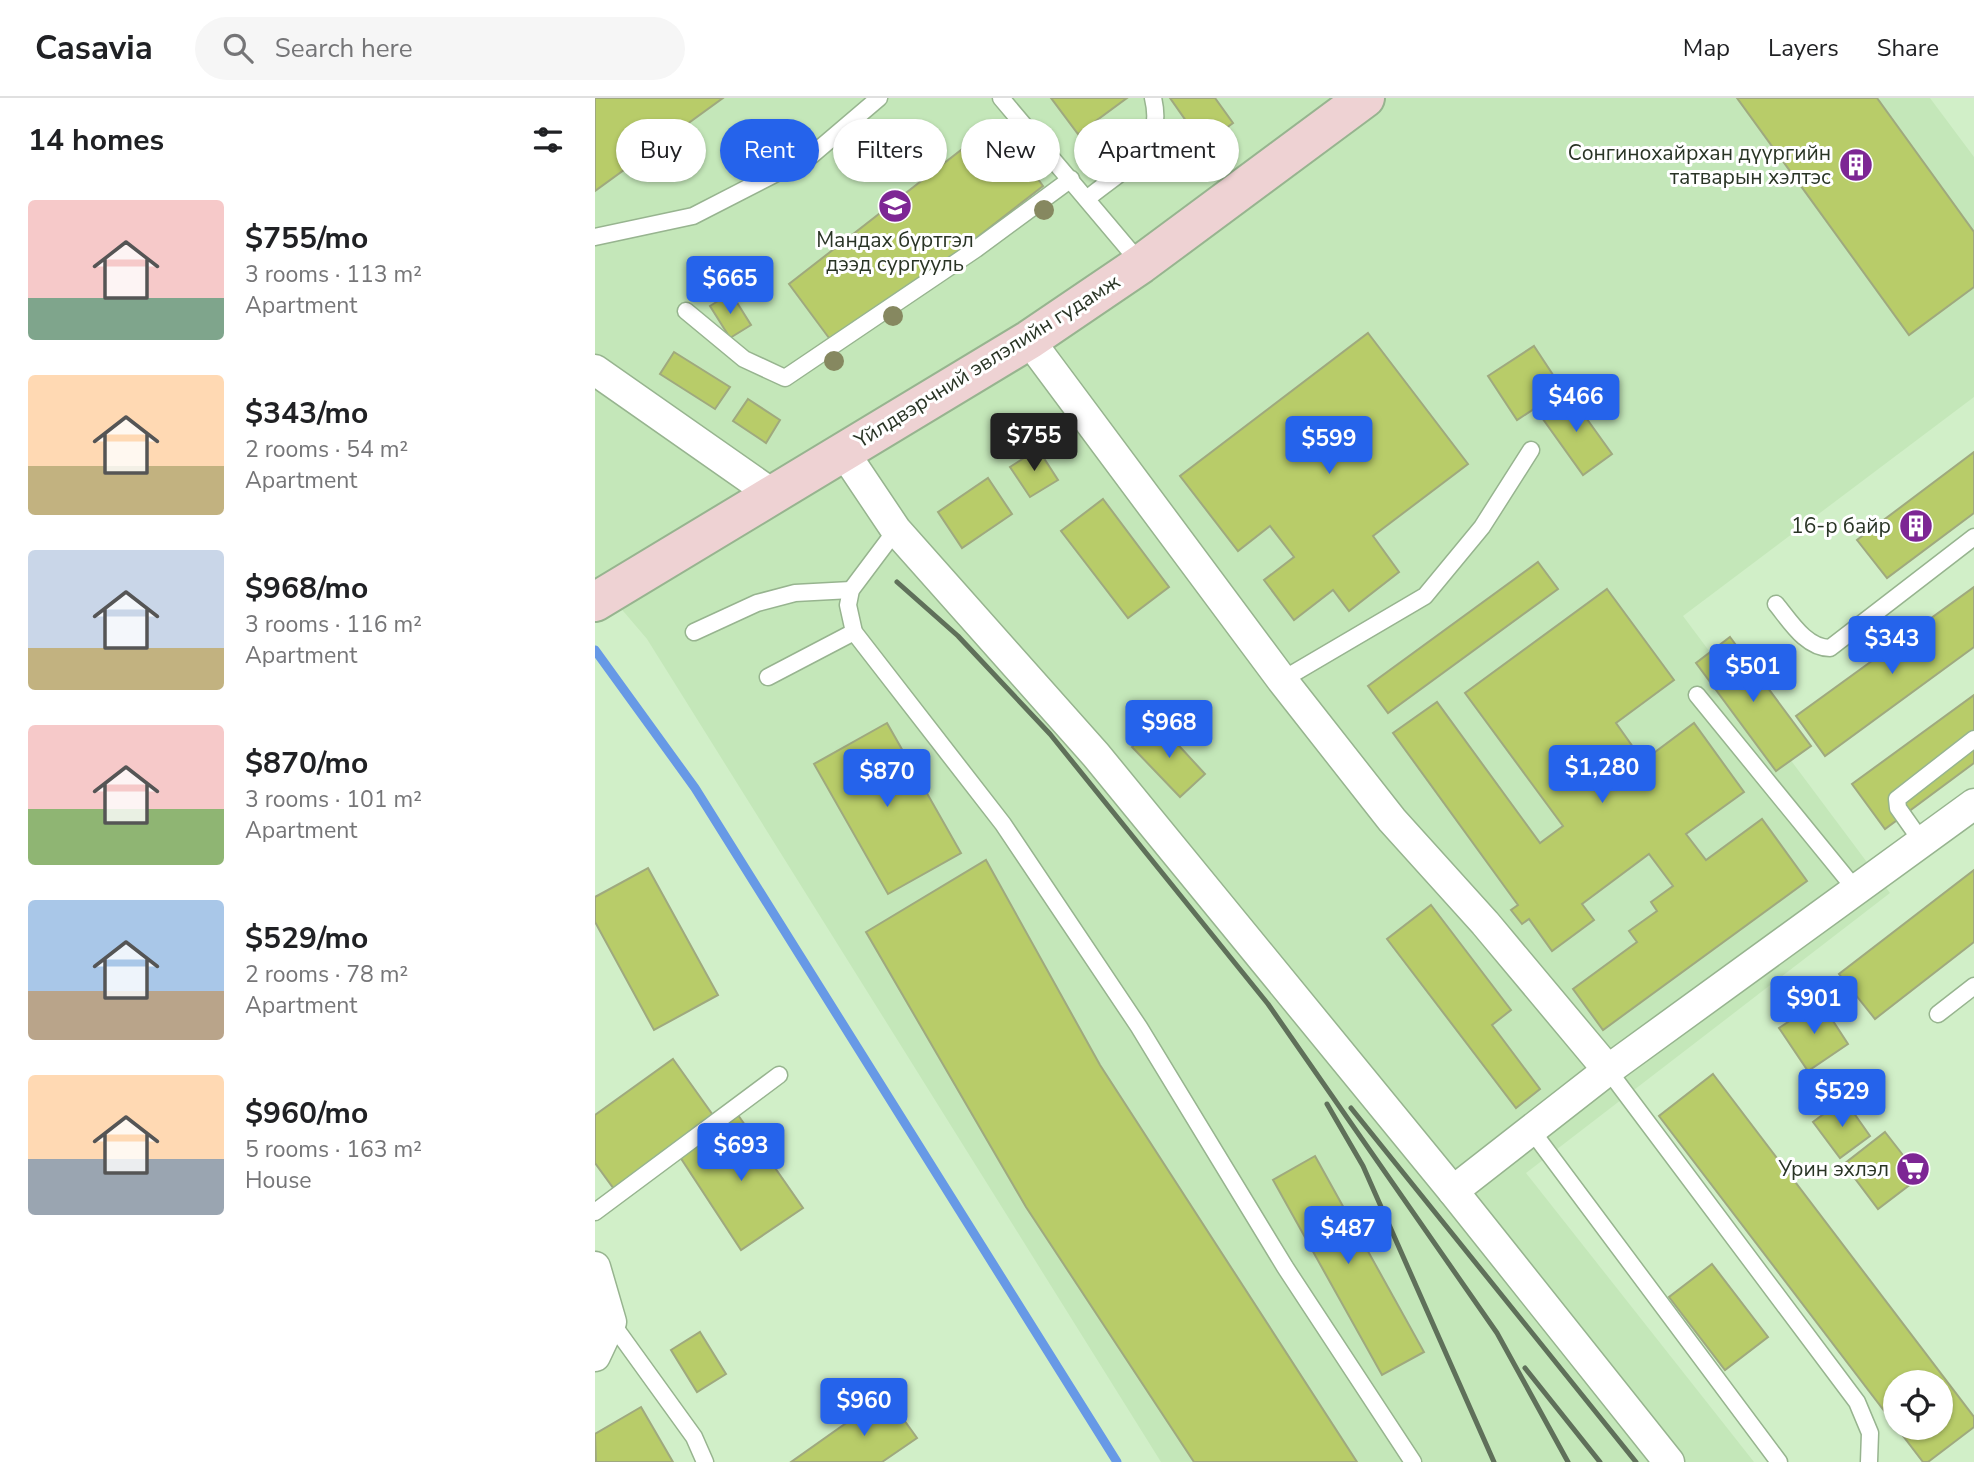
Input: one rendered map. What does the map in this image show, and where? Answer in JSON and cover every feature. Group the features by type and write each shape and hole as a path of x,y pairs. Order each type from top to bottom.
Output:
{"main road":[{"name":"Үйлдвэрчний эвлэлийн гудамж","path":"595,602 1029,340 1141,264 1354,101"}],"street":[{"path":"1029,340 1282,680 1392,820 1485,923 1608,1070"},
{"path":"595,370 772,494"},
{"path":"843,451 896,530 1096,755 1454,1191 1669,1462"},
{"path":"1454,1191 1608,1070 1974,804"},
{"path":"595,1267 611,1322 595,1356"}],"lane":[{"path":"595,237 693,216 812,155 879,98"},
{"path":"1001,98 1141,264"},
{"path":"1088,198 1142,153 1154,137 1157,122 1153,98"},
{"path":"686,311 744,359 785,378 977,248 1071,179"},
{"path":"1282,680 1425,596 1482,527 1531,450"},
{"path":"896,530 851,590 848,605 854,632 1003,824 1139,1027 1285,1267 1412,1462"},
{"path":"1776,604 1809,641 1821,648 1830,648 1974,537"},
{"path":"694,632 757,604 795,593 851,590"},
{"path":"768,677 854,632"},
{"path":"1697,695 1856,890"},
{"path":"1922,842 1898,808 1897,799 1974,739"},
{"path":"1938,1014 1974,986"},
{"path":"1608,1070 1857,1402 1870,1433 1869,1462"},
{"path":"595,1212 779,1075"},
{"path":"1532,1131 1779,1462"},
{"path":"611,1322 694,1437 705,1462"}],"shaded area":[{"path":"595,98 1930,98 1974,157 1974,397 1683,616 1890,893 1526,1173 1754,1462 1161,1462 647,639 595,578"}],"building":[{"path":"595,98 723,98 694,119 616,119 616,176 595,191"},
{"path":"1051,98 1127,98 1098,119 1074,119 1074,129"},
{"path":"1170,98 1215,98 1230,119 1185,119"},
{"name":"Сонгинохайрхан дүүргийн татварын хэлтэс","path":"1737,98 1877,98 1974,232 1974,287 1909,335"},
{"name":"Мандах бүртгэл дээд сургууль","path":"961,150 961,182 1040,182 1043,186 911,289 832,342 789,284 920,182 947,182 947,161"},
{"path":"731,293 751,325 730,338 710,306"},
{"path":"1368,333 1468,464 1373,536 1399,572 1349,611 1333,590 1294,620 1264,580 1294,557 1270,526 1238,551 1180,476"},
{"path":"1534,346 1563,390 1517,420 1488,376"},
{"path":"674,352 730,387 715,409 660,374"},
{"path":"1569,394 1612,454 1583,475 1540,415"},
{"path":"748,399 780,420 766,443 733,421"},
{"path":"1038,449 1058,480 1030,497 1010,467"},
{"name":"16-р байр","path":"1974,452 1974,513 1887,578 1857,540"},
{"path":"988,478 1012,514 962,548 938,512"},
{"path":"1103,499 1169,587 1128,618 1061,531"},
{"path":"1538,562 1558,589 1388,713 1368,686"},
{"path":"1974,587 1974,647 1825,756 1796,716"},
{"path":"1607,589 1674,680 1616,723 1643,761 1694,723 1744,792 1686,834 1706,860 1762,819 1807,881 1603,1030 1573,989 1637,942 1629,931 1657,911 1651,902 1673,886 1649,854 1582,904 1594,920 1552,951 1529,919 1522,924 1511,910 1518,905 1393,733 1437,702 1540,843 1563,826 1465,693"},
{"path":"1730,637 1811,746 1776,771 1696,663"},
{"path":"1974,695 1974,763 1885,829 1852,784"},
{"path":"887,723 961,853 888,894 814,764"},
{"path":"1158,723 1205,774 1180,797 1132,747"},
{"path":"986,860 1100,1065 1357,1462 1194,1462 1026,1207 866,932"},
{"path":"648,868 718,995 654,1030 595,922 595,897"},
{"path":"1974,870 1974,942 1875,1019 1839,974"},
{"path":"1431,905 1511,1010 1492,1025 1540,1089 1516,1108 1387,939"},
{"path":"1820,1001 1848,1044 1808,1071 1779,1028"},
{"path":"673,1059 715,1118 614,1189 595,1163 595,1115"},
{"path":"1713,1074 1938,1370 1883,1370 1883,1409 1659,1116"},
{"path":"1844,1099 1870,1136 1840,1158 1813,1122"},
{"path":"738,1115 803,1208 741,1250 680,1157"},
{"path":"1885,1132 1920,1177 1878,1209 1844,1164"},
{"path":"1315,1156 1424,1352 1382,1375 1273,1180"},
{"path":"1712,1264 1768,1337 1725,1370 1669,1297"},
{"path":"700,1332 726,1374 697,1392 671,1350"},
{"path":"1953,1389 1974,1417 1974,1427 1928,1462 1923,1462 1906,1440 1953,1440"},
{"path":"886,1395 917,1438 882,1462 791,1462"},
{"path":"641,1407 673,1462 596,1462 595,1434"}],"waterway":[{"path":"595,650 695,788 1117,1462"}],"railway":[{"path":"897,582 958,636 1050,734 1268,1004 1497,1333 1568,1462"},
{"path":"1327,1104 1363,1166 1494,1462"},
{"path":"1351,1108 1636,1462"},
{"path":"1525,1368 1600,1462"}],"place":[{"name":"Сонгинохайрхан дүүргийн татварын хэлтэс","path":"1856,165"},
{"name":"Мандах бүртгэл дээд сургууль","path":"895,206"},
{"name":"16-р байр","path":"1916,526"},
{"name":"Урин эхлэл","path":"1913,1169"}]}
